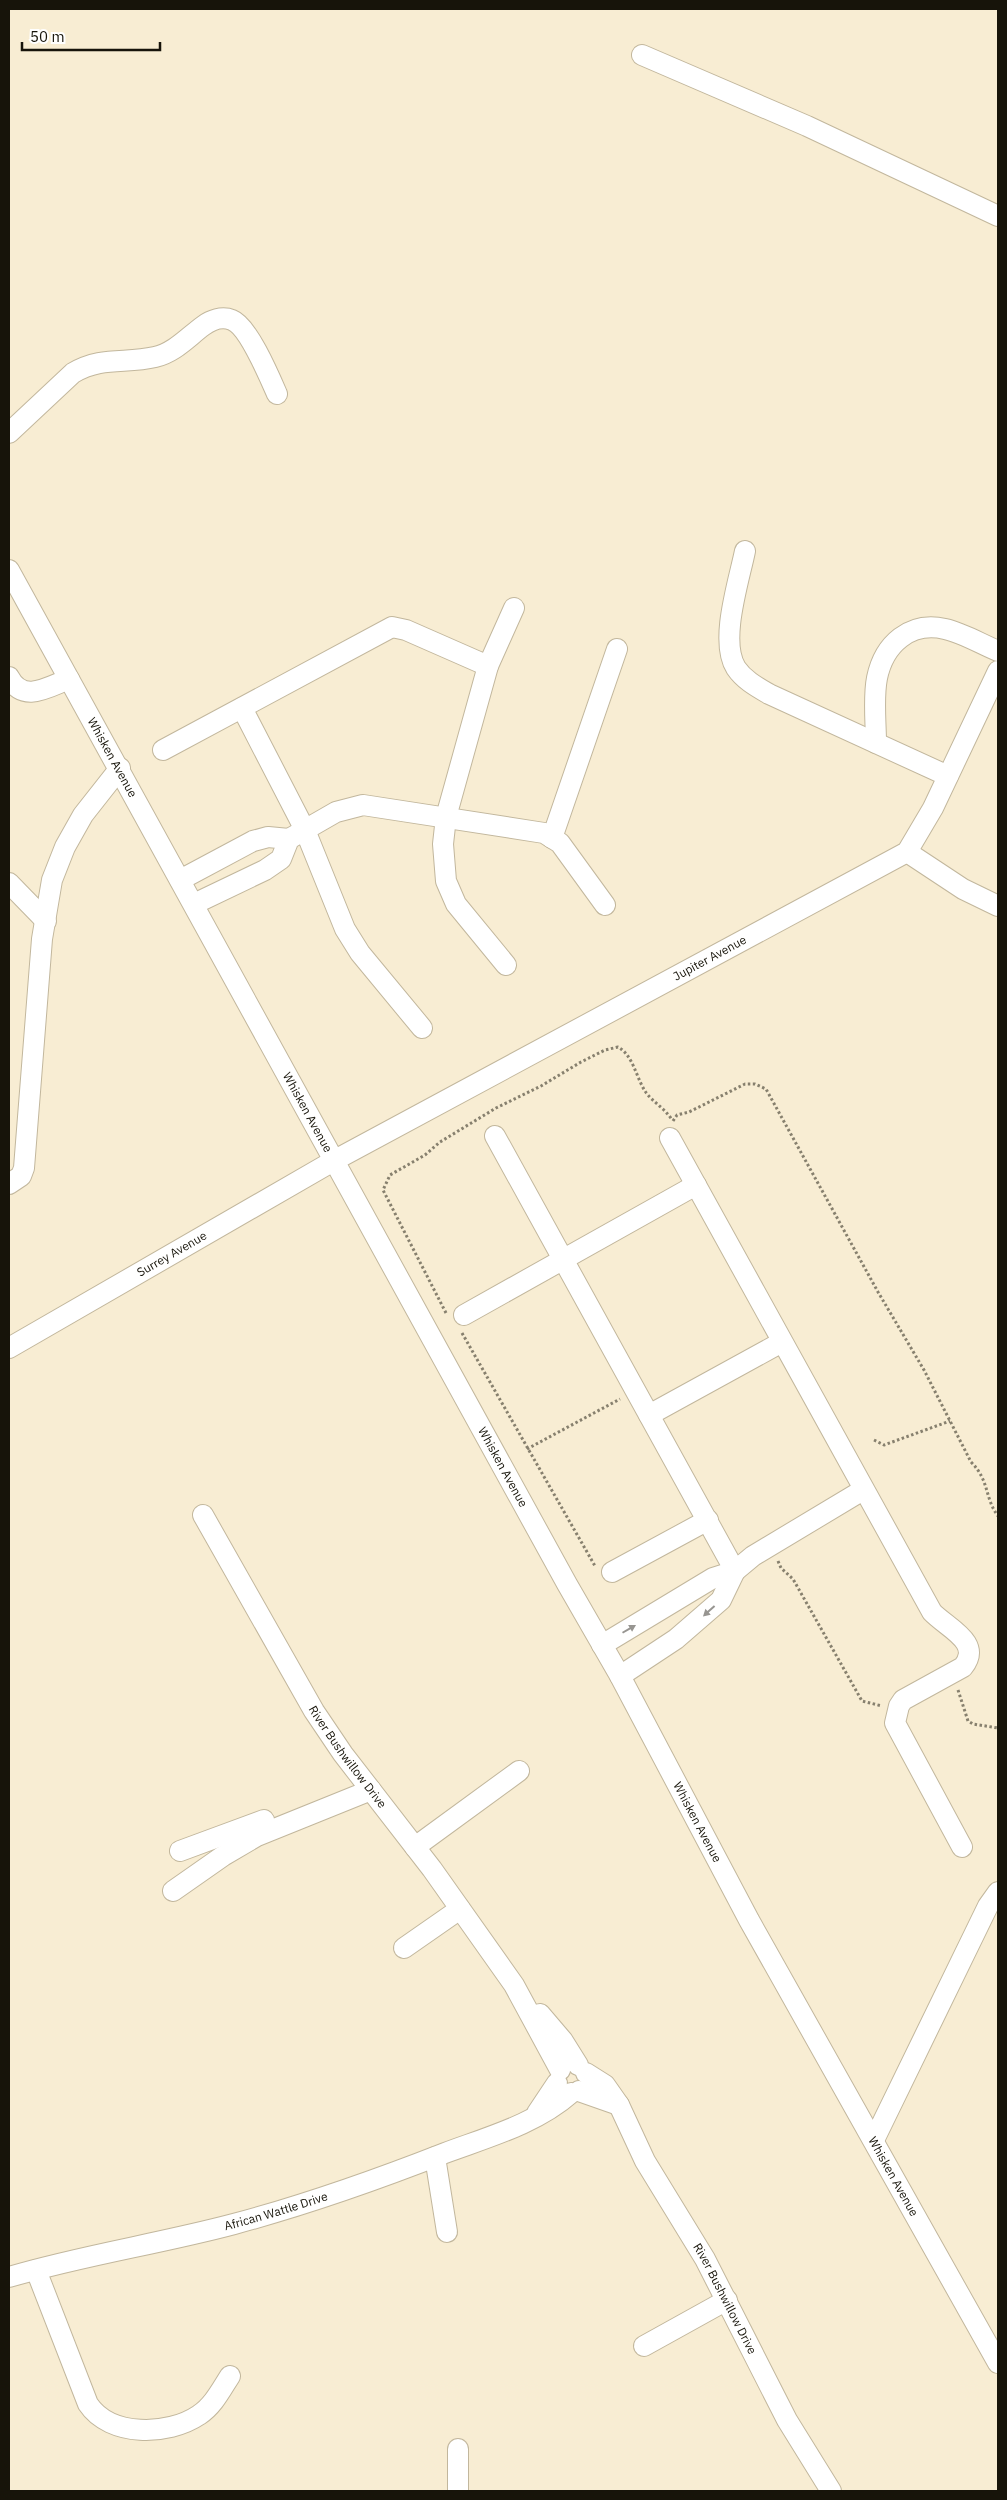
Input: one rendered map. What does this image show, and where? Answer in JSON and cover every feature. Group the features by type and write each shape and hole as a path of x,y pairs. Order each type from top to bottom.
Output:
{"street":[{"path":"642,55 807,126 998,216"},
{"path":"9,433 61,383 85,366 99,362 156,357 174,348 205,325 219,318 233,320 239,325 262,361 277,394"},
{"path":"745,551 730,628 730,653 736,668 749,682 769,694 948,776"},
{"name":"Whisken Avenue","path":"9,570 620,1676 749,1920 998,2363"},
{"path":"506,965 456,904 446,881 443,844 446,817 488,666 514,608"},
{"path":"163,750 392,627 406,630 488,666"},
{"path":"876,743 877,680 882,660 893,644 906,632 925,627 946,629 998,652"},
{"path":"552,838 617,649"},
{"path":"998,671 948,776 907,852 956,885 998,906"},
{"path":"9,677 12,684 23,692 33,693 69,679"},
{"path":"242,708 297,835 345,929 360,953 422,1028"},
{"path":"9,1184 21,1176 24,1168 46,921 52,880 65,847 83,815 120,768"},
{"path":"194,904 281,859 297,835 336,812 363,805 544,833 560,843 575,861 605,905"},
{"path":"180,880 253,841 268,836 297,835"},
{"name":"Jupiter Avenue","path":"335,1160 907,852"},
{"path":"226,856 238,882"},
{"path":"9,883 46,921"},
{"path":"671,1129 696,1185 932,1612 960,1635 968,1647 968,1661 951,1676 903,1700 899,1706 895,1723 962,1847"},
{"path":"495,1136 735,1571"},
{"name":"Surrey Avenue","path":"9,1348 335,1160"},
{"path":"456,1320 696,1185"},
{"path":"649,1415 782,1342"},
{"path":"602,1645 713,1578 735,1571 770,1545 863,1490"},
{"name":"River Bushwillow Drive","path":"203,1515 314,1711 514,1985 563,2041 572,2079 618,2105 646,2161 695,2241 727,2300 787,2420 832,2491"},
{"path":"612,1572 708,1520"},
{"path":"620,1676 676,1639 721,1600 735,1571"},
{"path":"415,1847 519,1771"},
{"path":"180,1851 367,1784"},
{"path":"173,1892 223,1856 257,1836 367,1784"},
{"path":"874,2140 988,1906 998,1892"},
{"path":"404,1948 460,1909"},
{"name":"African Wattle Drive","path":"9,2277 232,2224 281,2210 435,2157 534,2117 572,2079"},
{"path":"435,2157 447,2232"},
{"path":"36,2270 88,2404 94,2414 117,2425 159,2430 168,2428 198,2416 206,2410 230,2376"},
{"path":"644,2346 727,2300"},
{"path":"458,2450 458,2491"}],"path":[{"path":"612,1572 600,1572 593,1564 383,1190 390,1175 426,1155 440,1142 496,1108 605,1050 618,1047 625,1051 646,1093 669,1114 671,1129"},
{"path":"671,1129 678,1115 689,1112 745,1084 755,1084 766,1089 878,1292 924,1370 971,1462 982,1472 989,1498 998,1516"},
{"path":"527,1449 636,1390"},
{"path":"874,1440 884,1445 950,1421"},
{"path":"770,1545 782,1568 793,1579 862,1701 880,1706 899,1706"},
{"path":"951,1676 962,1699 968,1720 973,1724 998,1728"}]}
